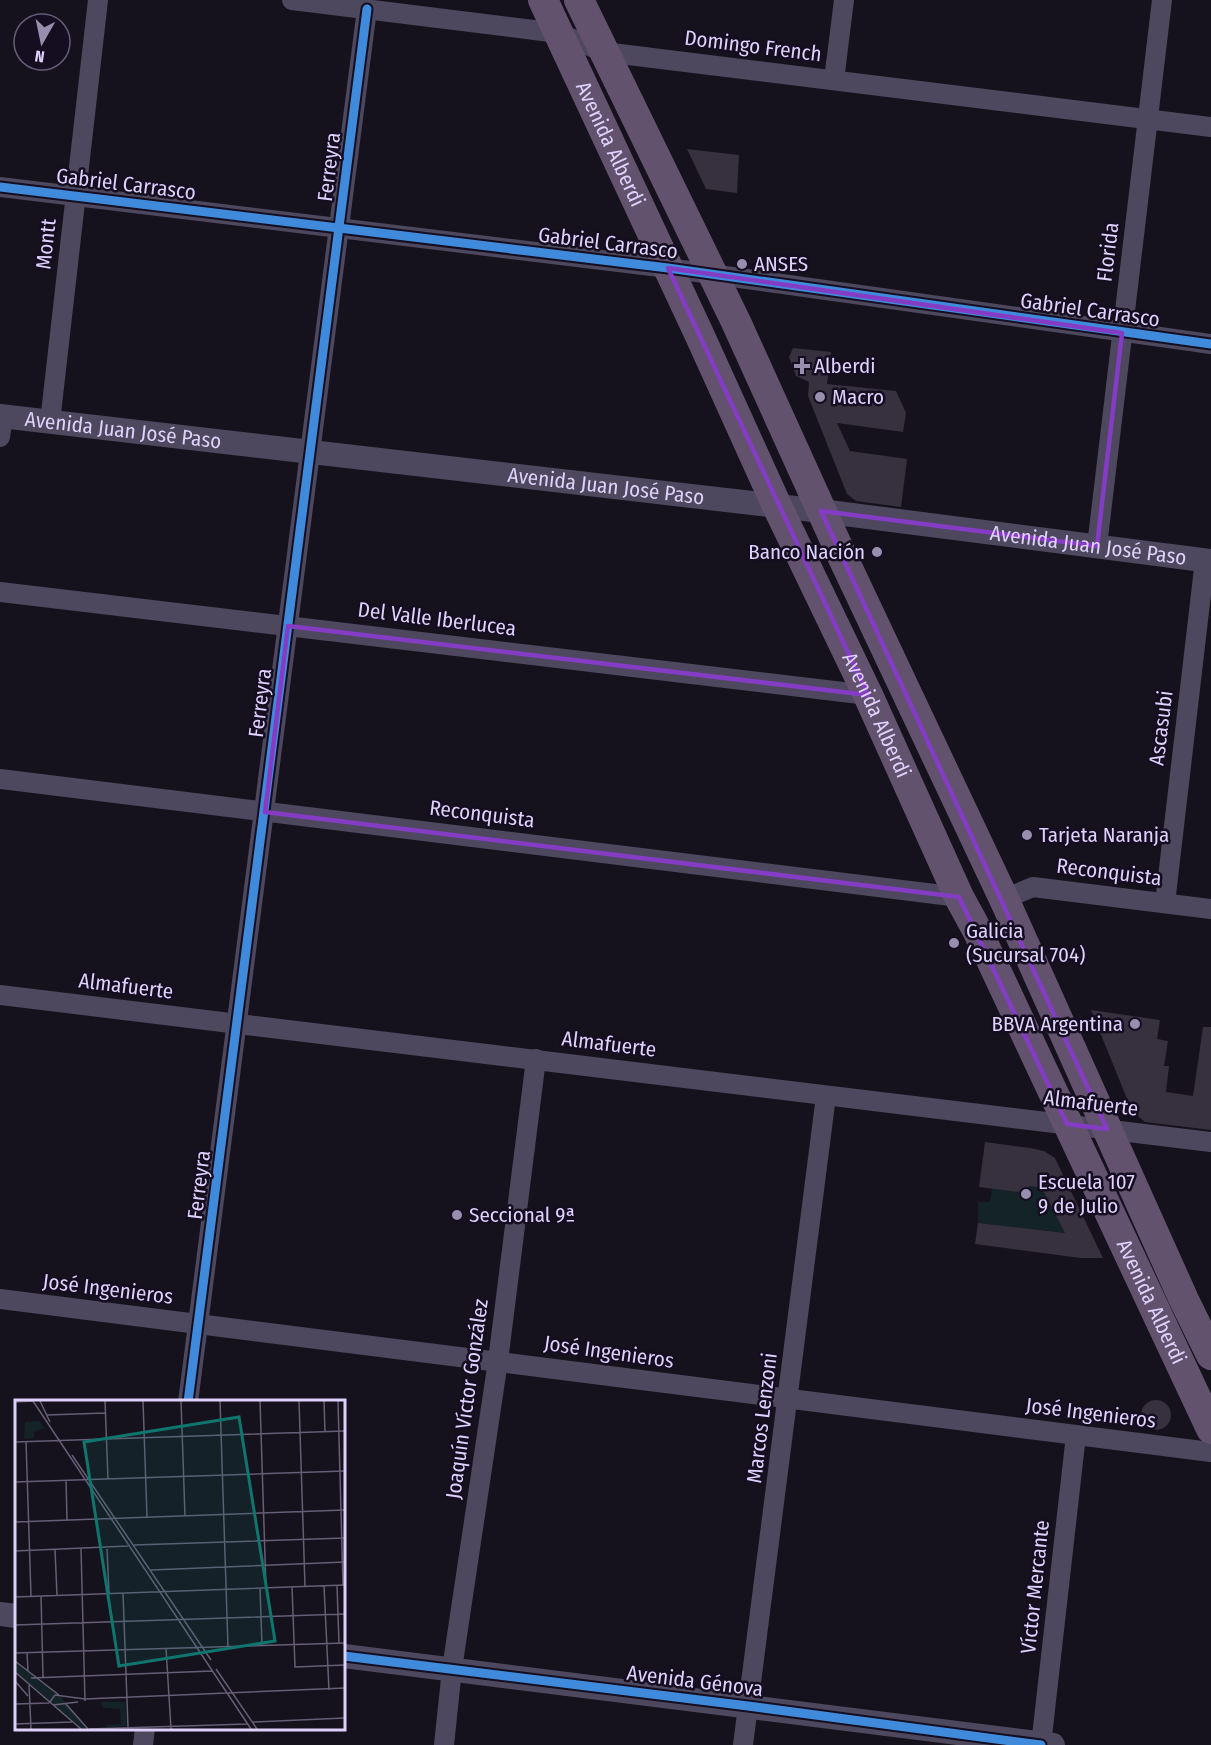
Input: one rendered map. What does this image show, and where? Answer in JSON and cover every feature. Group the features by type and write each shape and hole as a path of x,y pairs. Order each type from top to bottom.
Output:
{"main road":[{"name":"Avenida Alberdi","path":"543,0 777,506 868,695 959,897 977,930 1211,1429"},
{"name":"Avenida Alberdi","path":"579,0 713,275 821,511 1004,899 1184,1300 1211,1355"}],"street":[{"name":"Montt","path":"50,422 98,0"},
{"name":"Domingo French","path":"292,0 558,33 604,52 1211,127"},
{"path":"834,80 844,0"},
{"name":"Florida","path":"1097,546 1162,0"},
{"name":"Ferreyra","path":"188,1400 367,9"},
{"name":"Gabriel Carrasco","path":"0,187 668,268 1211,344"},
{"name":"Avenida Juan José Paso","path":"1,423 50,422 821,511 1208,560"},
{"name":"Ascasubi","path":"1165,903 1208,560"},
{"name":"Del Valle Iberlucea","path":"0,592 868,695"},
{"name":"Reconquista","path":"0,779 959,897"},
{"name":"Reconquista","path":"1004,899 1033,887 1211,909"},
{"name":"Almafuerte","path":"0,995 1211,1142"},
{"name":"Joaquín Víctor González","path":"444,1745 452,1669 498,1361 536,1059"},
{"name":"Marcos Lenzoni","path":"743,1745 826,1096"},
{"name":"José Ingenieros","path":"0,1299 1211,1452"},
{"name":"Víctor Mercante","path":"1045,1744 1076,1435"},
{"path":"0,1614 15,1616"},
{"name":"Avenida Génova","path":"345,1656 1045,1744"},
{"path":"143,1745 145,1730"}],"highlighted area":[{"path":"668,268 1122,333 1097,546 821,511 1107,1129 1067,1124 959,897 265,812 288,626 868,695"}],"shaded area":[{"path":"1025,1184 1043,1188 1065,1233 978,1223 978,1202 990,1202 992,1188 1019,1192"}],"building":[{"path":"687,149 739,155 737,193 706,189"},
{"path":"793,348 831,352 827,384 896,391 906,413 903,432 837,423 850,451 907,459 901,507 856,501 847,494 808,396 809,382 796,376 789,357"},
{"path":"1091,1010 1160,1020 1157,1039 1168,1041 1164,1066 1169,1066 1166,1092 1193,1096 1203,1027 1211,1027 1211,1130 1145,1122 1132,1111"},
{"name":"Escuela 107 9 de Julio","path":"985,1142 1044,1151 1055,1158 1103,1258 1081,1258 975,1244 978,1223 1065,1233 1042,1188 1030,1186 1019,1192 979,1187"},
{"path":"1156,1400 1167,1404 1171,1415 1167,1426 1156,1430 1145,1426 1141,1415 1145,1404"}],"cycle path":[{"path":"188,1400 367,9"},
{"path":"0,187 668,268 1211,344"},
{"path":"345,1656 1041,1745"}],"place":[{"name":"ANSES","path":"742,264"},
{"name":"Alberdi","path":"802,366"},
{"name":"Macro","path":"820,397"},
{"name":"Banco Nación","path":"877,552"},
{"name":"Tarjeta Naranja","path":"1027,835"},
{"name":"Galicia (Sucursal 704)","path":"954,943"},
{"name":"BBVA Argentina","path":"1135,1024"},
{"name":"Escuela 107 9 de Julio","path":"1026,1194"},
{"name":"Seccional 9ª","path":"457,1215"}]}
